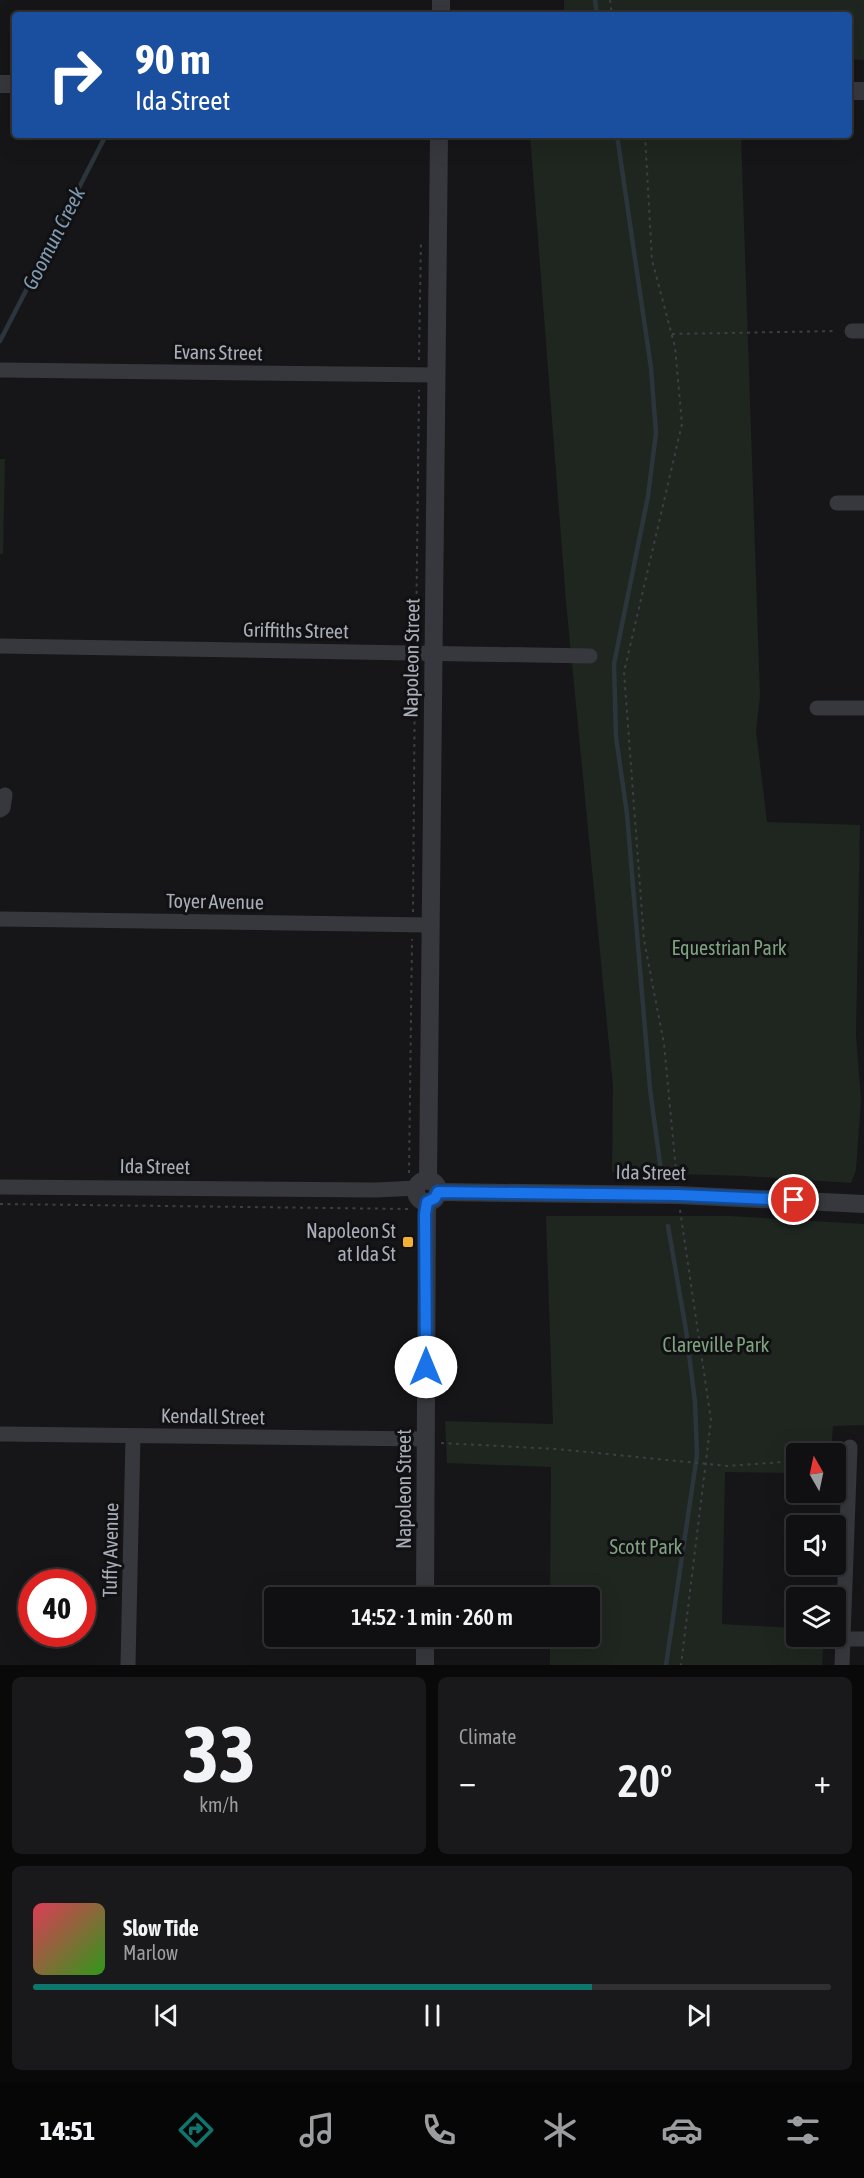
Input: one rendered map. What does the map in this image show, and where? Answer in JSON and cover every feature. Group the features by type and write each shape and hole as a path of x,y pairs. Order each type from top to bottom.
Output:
{"street":[{"name":"Napoleon Street","path":"425,1587 427,1190 439,138"},
{"name":"Evans Street","path":"0,370 436,375"},
{"path":"837,503 864,503"},
{"name":"Griffiths Street","path":"0,646 590,656"},
{"path":"817,708 864,708"},
{"name":"Toyer Avenue","path":"0,919 430,925"},
{"name":"Ida Street","path":"0,1187 427,1190 678,1195 864,1204"},
{"name":"Kendall Street","path":"0,1434 426,1439"},
{"name":"Tuffy Avenue","path":"128,1665 133,1436"},
{"path":"845,1587 850,1447"},
{"path":"846,1639 864,1639"},
{"path":"424,1647 424,1665"},
{"path":"843,1647 843,1665"}],"path":[{"path":"645,138 652,260 675,347 682,424 624,672 644,940 664,1044 678,1195 711,1420 681,1665"},
{"path":"672,334 858,331"},
{"name":"Ida Street","path":"0,1204 410,1209"},
{"path":"426,1439 443,1443 557,1449 727,1466 786,1462"}],"green space":[{"path":"564,0 864,0 864,60 852,59 852,12 564,12"},
{"name":"Equestrian Park","path":"530,138 741,138 760,697 756,731 767,822 860,825 856,1035 861,1100 856,1170 851,1183 745,1176 612,1172 613,1086 566,602"},
{"path":"0,459 5,459 3,554 0,554"},
{"name":"Clareville Park","path":"546,1216 730,1216 864,1224 864,1425 833,1426 832,1443 786,1443 786,1473 725,1472 722,1624 786,1627 786,1647 823,1647 822,1665 550,1665 550,1647 600,1647 600,1587 550,1587 551,1467 447,1463 445,1421 553,1424"}],"waterway":[{"path":"595,0 597,12"},
{"name":"Goomun Creek","path":"0,341 104,138"},
{"path":"617,138 651,368 656,433 648,496 614,664 616,737 627,814 650,1089 661,1171"},
{"path":"666,1665 697,1455 695,1402 686,1330 668,1226"}],"place":[{"name":"Napoleon St at Ida St","path":"408,1242"}],"route":[{"path":"426,1367 425,1214 427,1202 433,1200 438,1192 678,1195 794,1200"}],"park label":[{"name":"Scott Park","path":"646,1546"}]}
